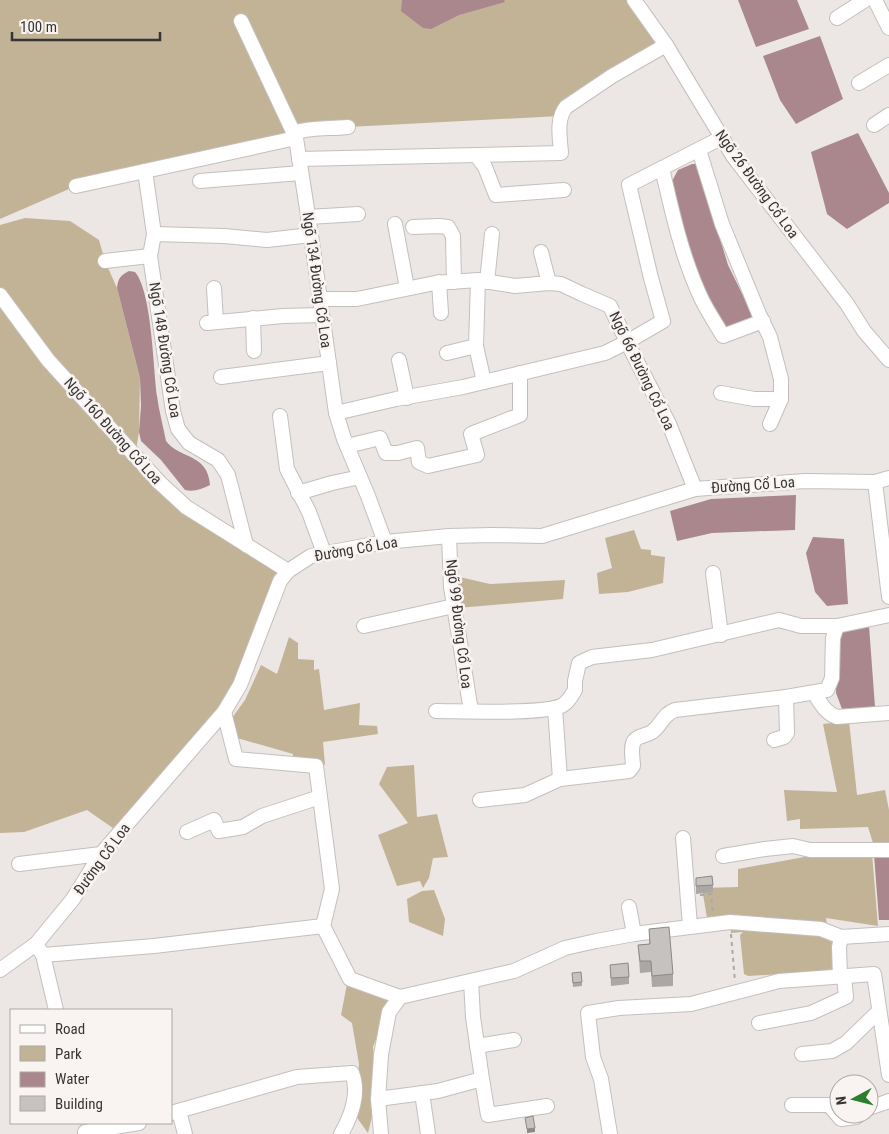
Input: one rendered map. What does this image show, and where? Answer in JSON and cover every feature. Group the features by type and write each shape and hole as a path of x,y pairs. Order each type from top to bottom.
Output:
{"street":[{"name":"Ngõ 26 Đường Cổ Loa","path":"634,0 666,45 721,138 763,196 847,304 864,331 889,360"},
{"path":"837,18 865,0"},
{"path":"875,0 889,28"},
{"name":"Ngõ 134 Đường Cổ Loa","path":"241,21 295,135 336,413 385,542"},
{"path":"200,181 300,166 476,155 561,153 560,120 562,112 566,107 612,76 666,45"},
{"path":"859,82 889,65"},
{"path":"874,125 889,115"},
{"path":"76,186 295,135 307,128 331,129 348,127"},
{"path":"336,413 484,382 605,353 663,321 629,185 721,138"},
{"path":"699,150 722,224 770,337 781,379 781,399 770,424"},
{"path":"476,155 485,167 496,196 564,190"},
{"path":"662,168 672,215 689,268 702,300 723,336 762,321"},
{"name":"Ngõ 148 Đường Cổ Loa","path":"145,171 154,234 150,256 173,411 178,428 189,443 218,460 228,476 246,545"},
{"path":"308,217 358,214"},
{"path":"395,224 407,288"},
{"path":"413,227 439,226 448,228 453,236 454,282"},
{"path":"154,234 224,236 267,240 311,235"},
{"path":"484,382 476,346 482,281 492,234"},
{"path":"541,252 549,283"},
{"path":"105,261 150,256"},
{"name":"Ngõ 66 Đường Cổ Loa","path":"320,299 357,299 439,282 482,281 515,286 549,283 567,286 610,306 669,424 695,489"},
{"path":"439,282 441,313"},
{"path":"214,288 211,322 322,315"},
{"name":"Ngõ 160 Đường Cổ Loa","path":"0,295 48,360 160,483 186,507 246,545"},
{"path":"253,318 254,350"},
{"path":"448,353 476,346"},
{"path":"399,360 407,398"},
{"path":"222,378 329,363"},
{"path":"347,446 380,438 386,452 398,453 418,448 419,462 428,466 477,455 472,434 520,415 520,373"},
{"path":"721,393 754,399 781,399"},
{"path":"280,416 287,469 309,512 324,553"},
{"path":"298,493 360,477"},
{"path":"882,480 889,597"},
{"name":"Đường Cổ Loa","path":"0,970 40,949 101,854 224,712 240,685 280,581 288,572 311,556 385,542 449,536 542,536 695,489 805,481 882,480"},
{"name":"Ngõ 99 Đường Cổ Loa","path":"449,536 451,587 471,711"},
{"path":"246,545 288,572"},
{"path":"713,573 720,635"},
{"path":"364,626 454,606"},
{"path":"436,712 523,711 556,708 564,704 575,690 574,681 579,663 592,657 652,650 779,620 801,626 837,626 889,616"},
{"path":"480,800 525,795 560,779 630,770 633,766 632,748 634,741 652,732 667,713 675,710 786,697 827,690 832,678 833,638 837,626"},
{"path":"814,693 824,709 836,717 889,713"},
{"path":"774,740 784,737 787,733 786,697"},
{"path":"556,708 560,779"},
{"path":"224,712 236,759 316,766 332,889 323,926 350,980 400,997 514,971 565,948 634,934 690,926 730,922 821,928 842,937 889,934"},
{"path":"187,832 214,820 219,831 243,827 262,816 320,797"},
{"path":"683,838 690,926"},
{"path":"723,856 793,846 810,850 889,850"},
{"path":"19,864 101,854"},
{"path":"629,907 634,934"},
{"path":"56,1009 40,949 163,945 323,926"},
{"path":"759,1023 811,1012 846,998 839,948 842,937"},
{"path":"610,1134 600,1079 593,1057 588,1013 620,1008 691,1004 779,981 874,974 889,1075"},
{"path":"471,981 473,1017 488,1114 547,1106"},
{"path":"381,1134 378,1099 381,1055 389,1012 400,997"},
{"path":"802,1054 832,1051 846,1043 879,1011"},
{"path":"477,1046 514,1040"},
{"path":"185,1134 175,1112 297,1077 348,1072 352,1073 354,1079 354,1096 351,1118 341,1134"},
{"path":"378,1099 438,1091 482,1079"},
{"path":"422,1093 428,1134"},
{"path":"792,1105 829,1105"},
{"path":"374,1134 380,1117"},
{"path":"351,1118 356,1134"},
{"path":"85,1130 131,1124"}],"path":[{"path":"692,896 711,894 714,923"},
{"path":"730,922 736,992"}],"green space":[{"path":"0,0 636,0 666,45 560,116 348,127 76,186 0,219"},
{"path":"25,218 70,221 99,240 105,261 117,288 140,378 139,432 135,456 186,507 288,571 240,685 120,833 87,810 24,832 0,833 0,225"},
{"path":"634,530 641,549 651,550 651,555 665,557 663,583 628,592 599,594 597,573 612,568 605,538"},
{"path":"455,576 490,584 565,580 563,599 458,608"},
{"path":"289,637 298,643 298,659 314,660 314,670 319,669 324,710 360,703 359,725 377,726 378,734 323,742 325,765 293,759 293,754 237,738 229,722 245,700 261,665 277,674"},
{"path":"849,721 857,795 885,790 889,810 889,843 873,843 868,827 800,829 800,819 787,821 784,790 837,792 823,724"},
{"path":"414,765 417,817 437,814 448,857 433,858 429,878 423,888 420,881 397,886 378,835 408,823 379,784 387,767"},
{"path":"872,853 878,926 826,918 828,933 832,941 834,966 830,971 748,976 744,974 740,935 743,932 731,933 730,922 708,924 702,888 738,887 738,869 815,855"},
{"path":"434,890 445,919 443,936 409,922 407,899 422,891"},
{"path":"347,984 392,999 373,1047 377,1096 368,1133 355,1115 359,1064 352,1023 341,1015"}],"water":[{"path":"402,0 504,0 505,2 459,15 431,29 423,28 401,11"},
{"path":"738,0 797,0 809,29 756,47"},
{"path":"820,36 843,99 796,124 780,100 763,56"},
{"path":"858,133 889,193 889,203 847,229 827,214 811,152"},
{"path":"692,164 697,164 728,265 756,322 725,332 702,292 670,185 678,170"},
{"path":"129,271 135,272 141,282 145,296 151,331 157,396 166,441 172,447 199,462 204,467 210,485 201,489 185,490 161,460 141,441 139,432 141,406 140,378 117,288 120,277"},
{"path":"796,495 795,530 712,533 677,541 670,511 711,499"},
{"path":"813,537 844,539 848,604 827,606 815,592 806,553"},
{"path":"869,626 875,707 842,709 836,693 838,633"},
{"path":"889,854 889,920 879,920 874,855"}],"building":[{"path":"712,876 713,885 696,886 696,878"},
{"path":"669,927 673,974 652,976 651,961 640,961 638,945 650,944 649,929"},
{"path":"628,963 629,977 611,978 610,965"},
{"path":"581,972 582,982 573,983 572,973"},
{"path":"533,1116 535,1128 527,1129 525,1118"}]}
